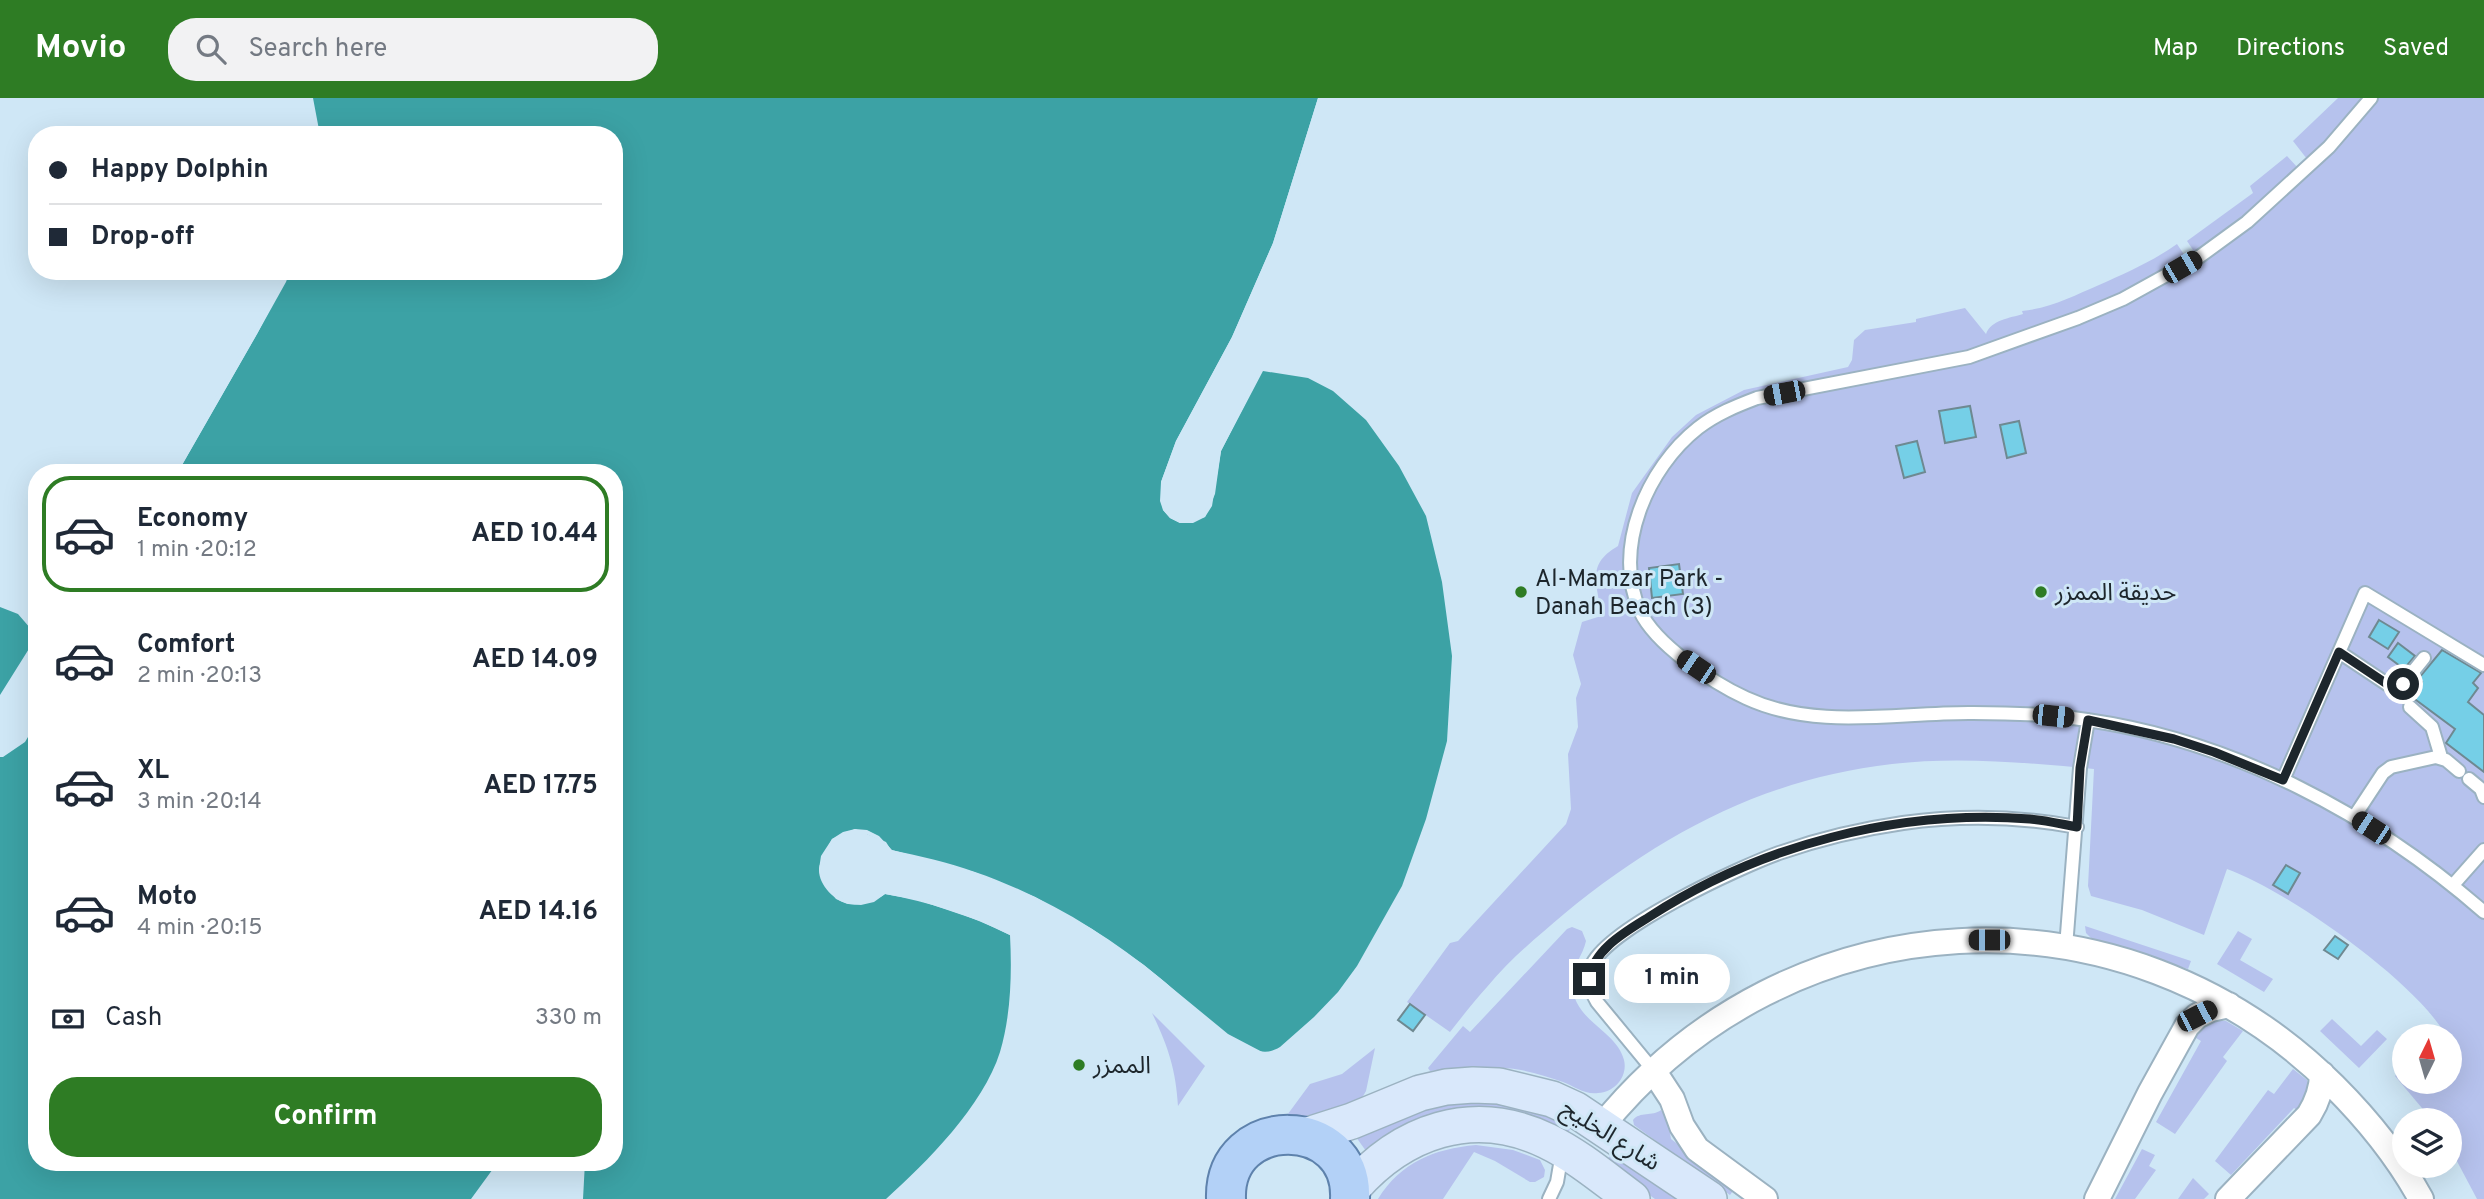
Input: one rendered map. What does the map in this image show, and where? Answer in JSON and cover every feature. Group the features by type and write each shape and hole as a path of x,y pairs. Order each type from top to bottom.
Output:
{"main road":[{"name":"شارع الخليج","path":"1305,1136 1352,1121 1420,1093 1446,1087 1499,1086 1552,1098 1576,1110 1709,1199"},
{"name":"شارع الخليج","path":"1350,1195 1385,1155 1406,1142 1430,1132 1480,1125 1529,1133 1571,1155 1632,1199"},
{"path":"1571,1155 1601,1127"},
{"path":"1226,1199 1230,1172 1239,1157 1252,1145 1284,1133 1305,1136 1331,1151 1347,1176 1350,1195"}],"street":[{"path":"1601,1127 1626,1096 1689,1040 1729,1012 1816,970 1863,955 1909,945 1963,940 2014,941 2066,947 2111,957 2154,971 2229,1005 2268,1029 2322,1074 2380,1138 2409,1177 2421,1199"},
{"path":"2097,1199 2187,1026 2204,1013 2229,1005"},
{"path":"1653,1070 1672,1099 1682,1126 1697,1149 1765,1199"},
{"path":"2228,1199 2309,1115 2322,1086 2322,1074"}],"lane":[{"path":"2371,98 2329,147 2247,222 2199,257 2166,276 2078,318 1969,357 1757,398 1726,410 1698,428 1674,451 1646,493 1636,526 1631,572 1640,611 1658,639 1710,678 1747,699 1817,716 1885,717 1969,712 2088,720 2174,739 2283,780 2354,817 2453,885 2484,912"},
{"path":"2283,780 2365,593 2484,665"},
{"path":"2339,652 2393,688 2403,684 2424,659"},
{"path":"2410,707 2432,727 2441,757 2484,794"},
{"path":"2066,947 2080,768 2088,720"},
{"path":"2354,817 2386,769 2429,757 2441,757"},
{"path":"1653,1070 1597,1002 1589,979 1597,956 1662,908 1739,869 1778,853 1861,831 1935,820 1989,817 2032,819 2077,827"},
{"path":"2453,885 2484,850"},
{"path":"1550,1198 1571,1155"}],"shaded area":[{"path":"313,98 1318,98 1273,243 1232,337 1176,441 1161,482 1163,510 1170,518 1180,523 1205,517 1215,494 1221,451 1263,371 1308,378 1333,391 1366,420 1399,466 1426,516 1442,582 1452,656 1447,741 1426,819 1402,886 1357,966 1338,992 1280,1047 1265,1052 1259,1051 1220,1030 1160,978 1072,917 1000,881 965,868 891,850 886,842 855,829 832,839 819,869 821,881 838,900 859,904 873,901 885,894 902,897 949,910 1010,935 1010,994 1004,1038 981,1093 936,1150 886,1199 583,1199 585,1171 623,1171 623,464 183,464 285,280 623,280 623,126 318,126"},
{"name":"حديقة الممزر","path":"2338,98 2484,98 2484,1199 2477,1199 2462,1171 2462,1108 2422,1108 2410,1094 2462,1094 2462,1024 2438,1024 2404,987 2346,938 2282,896 2227,869 2204,935 2142,910 2091,896 2088,886 2094,769 1993,761 1917,762 1845,771 1801,782 1717,814 1639,858 1601,885 1514,958 1450,1032 1407,1002 1450,943 1458,941 1566,824 1571,809 1568,754 1578,727 1576,698 1581,684 1573,655 1582,622 1601,616 1596,585 1597,568 1601,560 1618,546 1632,493 1672,437 1696,415 1744,390 1848,367 1852,360 1854,340 1865,330 1916,322 1916,319 1965,308 1986,334 1996,323 2023,314 2022,311 2052,304 2080,293 2139,266 2177,244 2185,256 2193,250 2187,241 2253,193 2250,186 2287,156 2298,168 2307,159 2293,141"},
{"path":"0,607 18,614 28,626 28,650 0,695"},
{"path":"28,737 28,1171 491,1171 471,1199 0,1199 0,757 25,742"},
{"path":"2085,926 2191,961 2188,969 2092,939 2086,933"},
{"path":"1572,927 1582,931 1586,941 1573,975 1574,995 1586,1015 1619,1049 1625,1066 1619,1082 1610,1090 1589,1093 1521,1070 1476,1068 1430,1071 1428,1068 1463,1026 1470,1032 1567,929"},
{"path":"2238,931 2252,939 2240,960 2273,979 2264,992 2217,964"},
{"path":"1152,1013 1205,1066 1178,1106 1170,1058"},
{"path":"2332,1019 2361,1046 2377,1030 2387,1039 2359,1068 2320,1031"},
{"path":"2226,1021 2243,1031 2223,1057 2227,1061 2175,1134 2156,1122 2201,1041 2191,1035 2207,1023"},
{"path":"1375,1048 1366,1091 1355,1110 1282,1122 1310,1084 1342,1074"},
{"path":"2293,1069 2307,1080 2310,1088 2300,1112 2294,1108 2231,1175 2215,1161 2268,1090 2274,1094"},
{"path":"1504,1099 1573,1123 1567,1135 1547,1126 1366,1151 1356,1137 1427,1105"},
{"path":"1661,1110 1668,1121 1671,1139 1735,1188 1730,1195 1634,1125 1633,1120 1636,1117"},
{"path":"1476,1145 1513,1150 1540,1160 1545,1170 1544,1177 1530,1182 1474,1152 1443,1199 1378,1199 1397,1176 1420,1160 1446,1150"},
{"path":"2142,1149 2155,1155 2149,1166 2156,1170 2135,1199 2115,1199"},
{"path":"1613,1152 1678,1199 1655,1199 1605,1163"},
{"path":"2193,1178 2209,1194 2204,1199 2178,1199"}],"pier":[{"path":"1318,98 1321,99 1276,244 1235,339 1179,442 1164,483 1163,500 1172,515 1181,519 1193,519 1203,514 1208,505 1218,450 1260,369 1264,367 1221,451 1212,506 1205,517 1193,523 1180,523 1170,518 1163,510 1160,501 1161,482 1176,441 1232,337 1273,243"},
{"path":"281,280 287,280 183,464 178,464"},
{"path":"855,829 867,830 879,836 892,850 974,872 1035,897 1092,929 1144,965 1228,1034 1268,1055 1257,1054 1226,1037 1142,968 1090,932 1034,900 973,875 890,853 877,839 866,834 844,835 827,850 823,869 825,880 838,896 860,902 885,890 918,896 982,917 1012,932 1014,937 980,921 918,900 885,894 874,902 861,905 836,899 822,881 819,869 821,856 832,839"}],"building":[{"path":"1970,406 1976,437 1945,443 1939,411"},
{"path":"2019,421 2026,453 2007,458 2000,425"},
{"path":"1917,441 1925,472 1904,478 1896,446"},
{"path":"1679,564 1683,594 1652,598 1649,568"},
{"path":"2379,620 2399,632 2388,649 2369,637"},
{"path":"2398,643 2415,656 2404,669 2388,657"},
{"path":"2442,650 2481,673 2473,683 2478,688 2468,702 2484,715 2484,772 2446,743 2455,729 2412,697 2422,682 2418,679"},
{"path":"2286,865 2300,873 2288,894 2273,885"},
{"path":"2335,936 2348,945 2338,959 2324,950"},
{"path":"1410,1004 1425,1015 1413,1031 1398,1020"}],"place":[{"name":"Al-Mamzar Park - Danah Beach (3)","path":"1521,592"},
{"name":"حديقة الممزر","path":"2041,592"},
{"name":"الممزر","path":"1079,1065"}],"route":[{"path":"1589,979 1597,956 1662,908 1739,869 1778,853 1861,831 1946,819 2032,819 2077,827 2080,768 2088,720 2174,739 2283,780 2339,652 2393,688 2403,684"}]}
